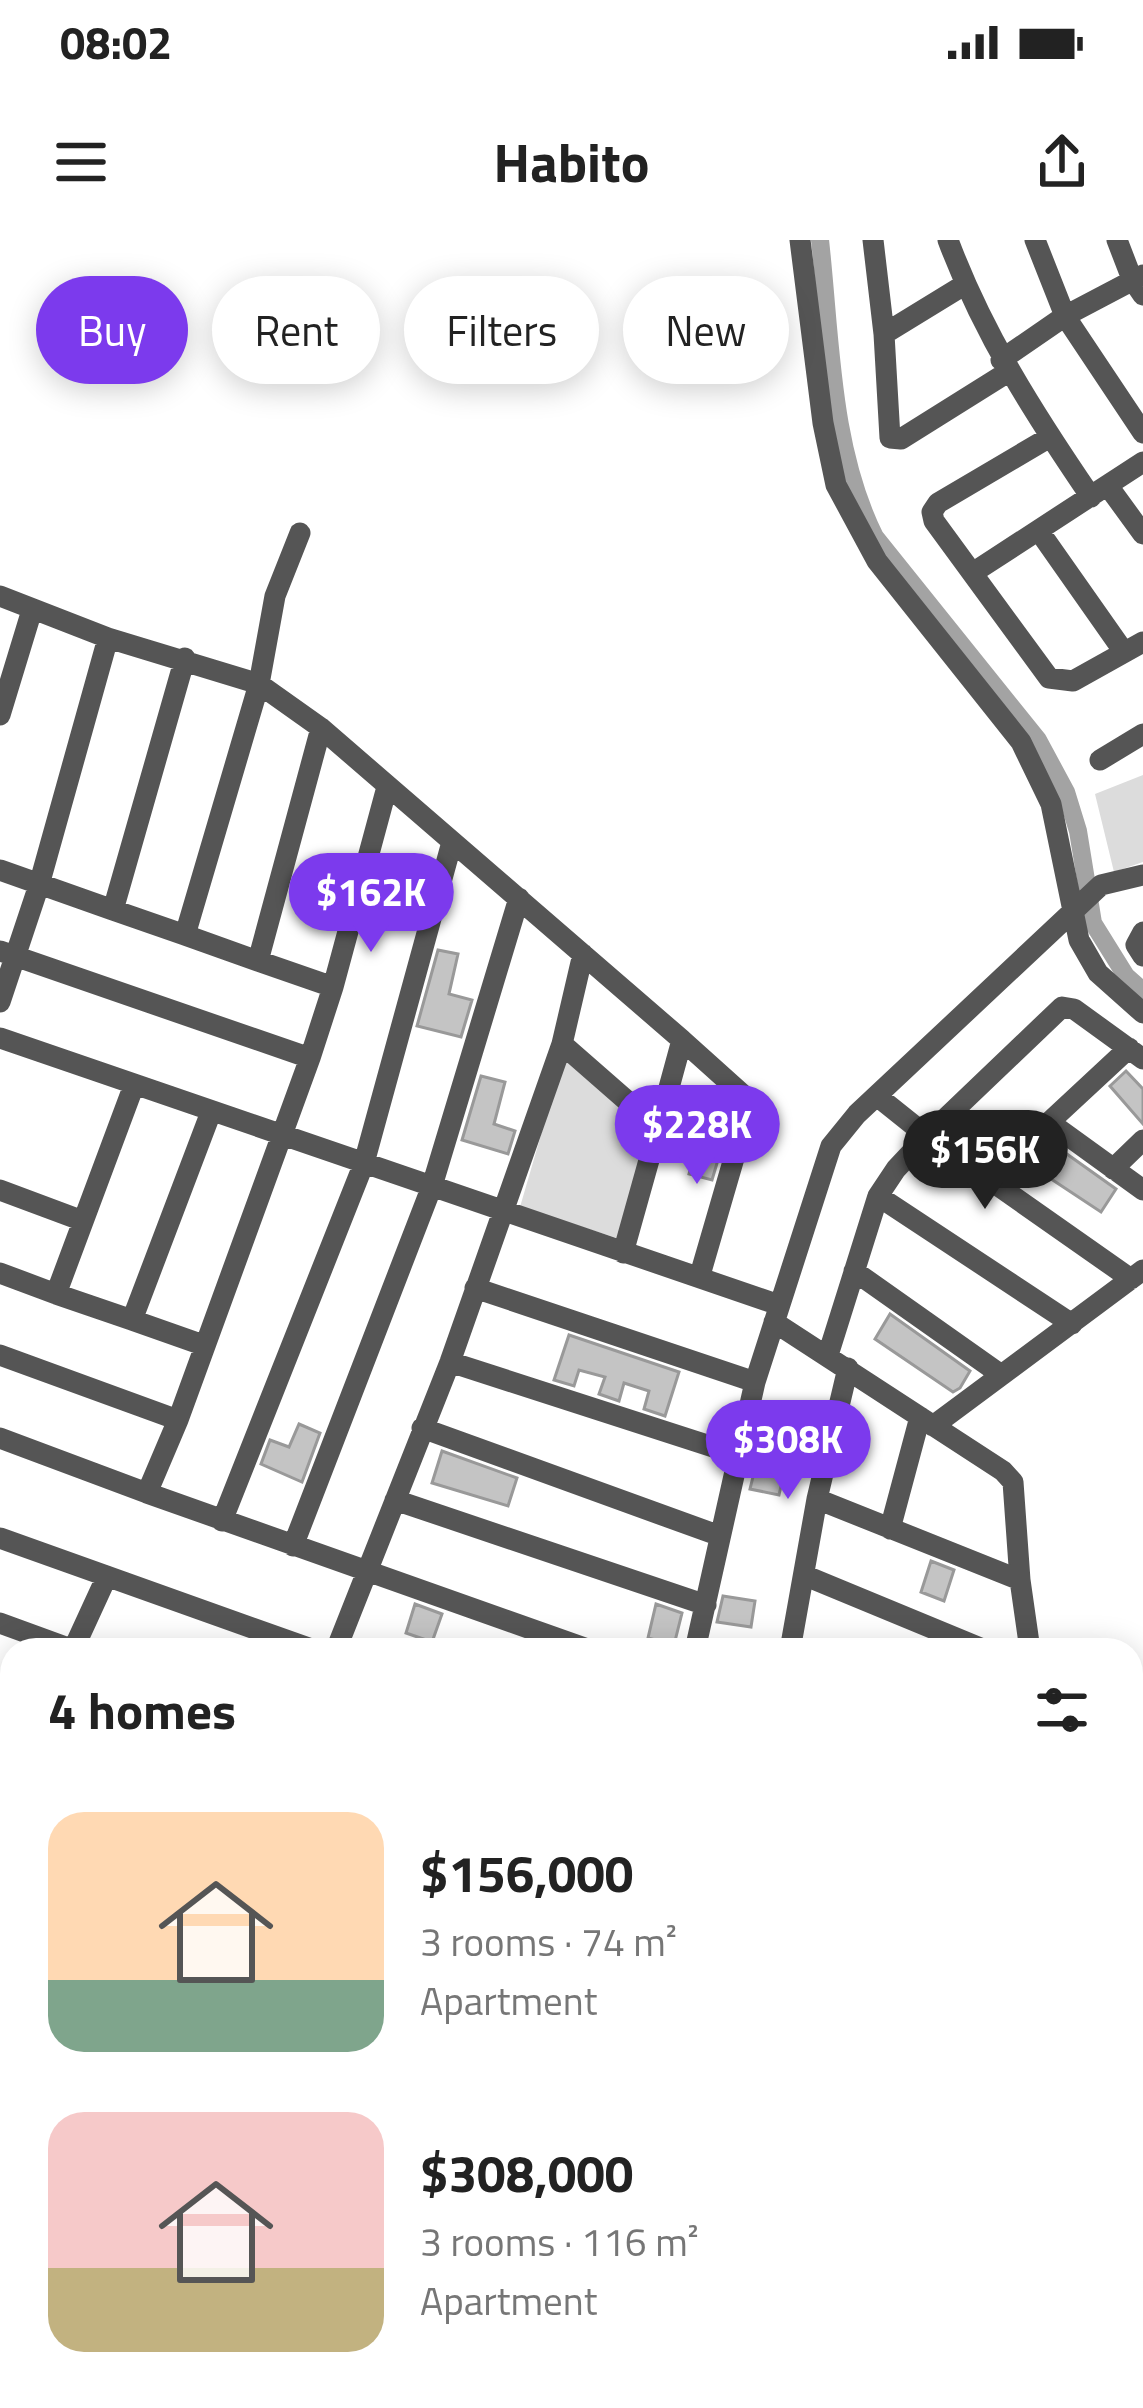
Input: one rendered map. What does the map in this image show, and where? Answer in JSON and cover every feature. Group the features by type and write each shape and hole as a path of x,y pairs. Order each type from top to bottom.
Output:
{"street":[{"path":"800,240 823,423 836,485 877,561 1021,742 1051,804 1079,940 1097,973 1143,1013"},
{"path":"874,240 888,434 894,441 1004,366 1066,316 1139,283 1118,240"},
{"path":"948,240 964,285 1004,366 1050,437 1143,534"},
{"path":"1035,240 1066,316 1143,434"},
{"path":"884,334 964,285"},
{"path":"1039,531 1134,647 1073,681 1054,682 934,521 935,506 1050,437"},
{"path":"974,572 1143,462"},
{"path":"185,935 259,683 275,596 300,533"},
{"path":"0,596 108,638 259,683 321,728 741,1093 748,1110 700,1275"},
{"path":"0,715 32,610"},
{"path":"0,1002 7,954 39,885 108,638"},
{"path":"112,910 184,658"},
{"path":"258,961 321,728"},
{"path":"1100,760 1143,734"},
{"path":"147,1492 284,1137 333,987 387,787"},
{"path":"222,1521 364,1163 452,842"},
{"path":"0,870 333,987"},
{"path":"698,1638 755,1382 832,1146 877,1096 1101,885 1143,875"},
{"path":"293,1546 432,1186 520,898"},
{"path":"1143,932 1136,945 1143,956"},
{"path":"7,954 310,1058"},
{"path":"340,1638 450,1362 562,1044 583,954"},
{"path":"828,1355 878,1196 927,1136 1062,1007 1074,1009 1136,1053 1049,1122 988,1180"},
{"path":"0,1038 623,1253 700,1275 776,1314 1013,1482 1028,1638"},
{"path":"623,1253 682,1040"},
{"path":"562,1044 658,1128"},
{"path":"56,1294 134,1085"},
{"path":"877,1096 988,1180 1137,1274 1072,1324 926,1421 890,1529"},
{"path":"132,1320 211,1112"},
{"path":"1049,1122 1143,1190"},
{"path":"1113,1168 1143,1140"},
{"path":"0,1190 83,1221"},
{"path":"878,1196 1072,1324"},
{"path":"854,1271 1000,1374"},
{"path":"0,1273 203,1345"},
{"path":"476,1288 755,1382"},
{"path":"0,1355 178,1420"},
{"path":"450,1362 738,1455"},
{"path":"793,1638 817,1499 848,1368"},
{"path":"422,1428 720,1536"},
{"path":"0,1438 555,1638"},
{"path":"817,1499 1020,1580"},
{"path":"395,1500 706,1604"},
{"path":"0,1538 280,1638"},
{"path":"79,1638 106,1576"},
{"path":"806,1576 956,1638"},
{"path":"0,1623 41,1638"}],"shaded area":[{"path":"1143,775 1143,862 1114,872 1095,794"},
{"path":"564,1056 651,1132 620,1239 520,1207"}],"building":[{"path":"438,950 458,954 449,994 472,1000 461,1037 417,1026"},
{"path":"1126,1071 1143,1089 1143,1124 1110,1086"},
{"path":"481,1076 505,1082 494,1124 515,1131 508,1154 462,1140"},
{"path":"701,1127 726,1133 712,1180 689,1174"},
{"path":"1050,1142 1116,1189 1101,1212 1027,1163"},
{"path":"890,1314 970,1371 960,1388 953,1392 875,1339"},
{"path":"569,1335 679,1372 665,1416 644,1409 649,1391 624,1383 619,1401 599,1394 605,1377 579,1370 574,1386 554,1380"},
{"path":"767,1420 794,1427 779,1495 750,1489"},
{"path":"299,1424 320,1433 302,1482 261,1464 270,1440 289,1447"},
{"path":"442,1451 517,1478 508,1506 432,1483"},
{"path":"931,1561 954,1570 944,1601 921,1592"},
{"path":"723,1596 755,1601 751,1627 717,1622"},
{"path":"415,1604 442,1614 433,1638 406,1633"},
{"path":"656,1604 682,1613 676,1638 648,1638"}],"waterway":[{"path":"820,240 841,429 860,502 875,537 1038,740 1066,792 1078,831 1093,923 1126,976 1143,991"}]}
